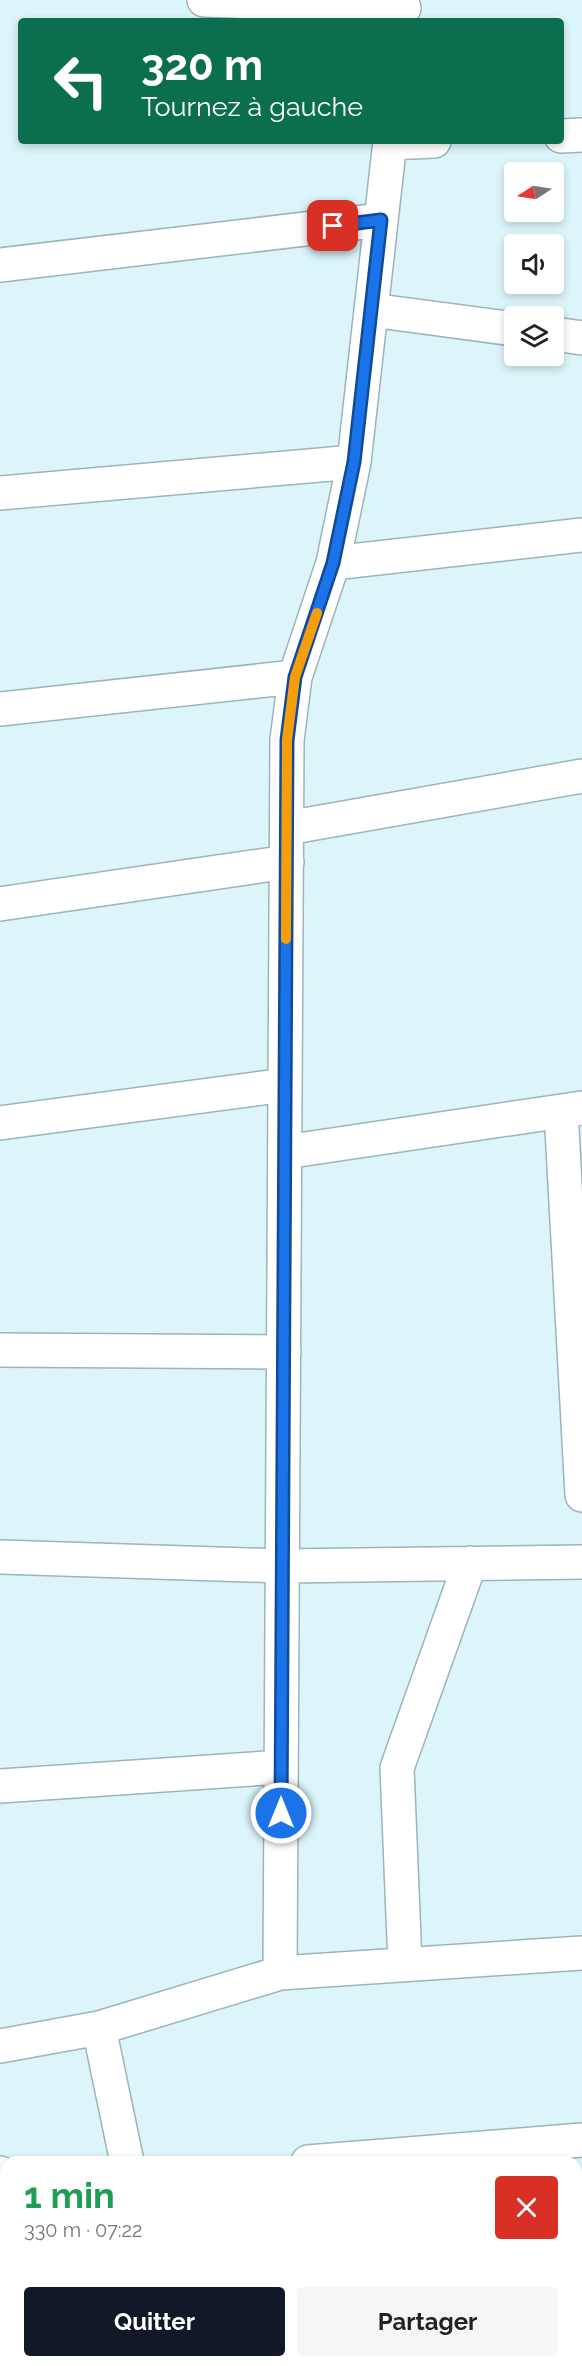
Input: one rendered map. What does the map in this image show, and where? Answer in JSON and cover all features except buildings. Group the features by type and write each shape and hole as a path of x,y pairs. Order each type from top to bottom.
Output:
{"street":[{"path":"204,0 404,10"},
{"path":"564,136 582,135"},
{"path":"280,1972 287,740 295,677 333,563 354,462 390,144"},
{"path":"0,265 381,220"},
{"path":"371,310 504,328"},
{"path":"564,335 582,338"},
{"path":"0,492 354,462"},
{"path":"333,563 582,535"},
{"path":"0,709 295,677"},
{"path":"287,828 582,776"},
{"path":"0,904 287,862"},
{"path":"0,1123 285,1085"},
{"path":"285,1152 571,1109 582,1495"},
{"path":"0,1350 284,1352"},
{"path":"0,1557 283,1566 582,1562"},
{"path":"405,1964 397,1768 470,1563"},
{"path":"0,1786 281,1767"},
{"path":"0,2046 99,2028 280,1972 582,1953"},
{"path":"99,2028 126,2156"},
{"path":"383,2156 582,2140"}],"slow traffic":[{"path":"286,939 287,740 295,677 317,613"}],"route":[{"path":"281,1813 287,740 295,677 333,563 354,462 381,220 333,226"}]}
